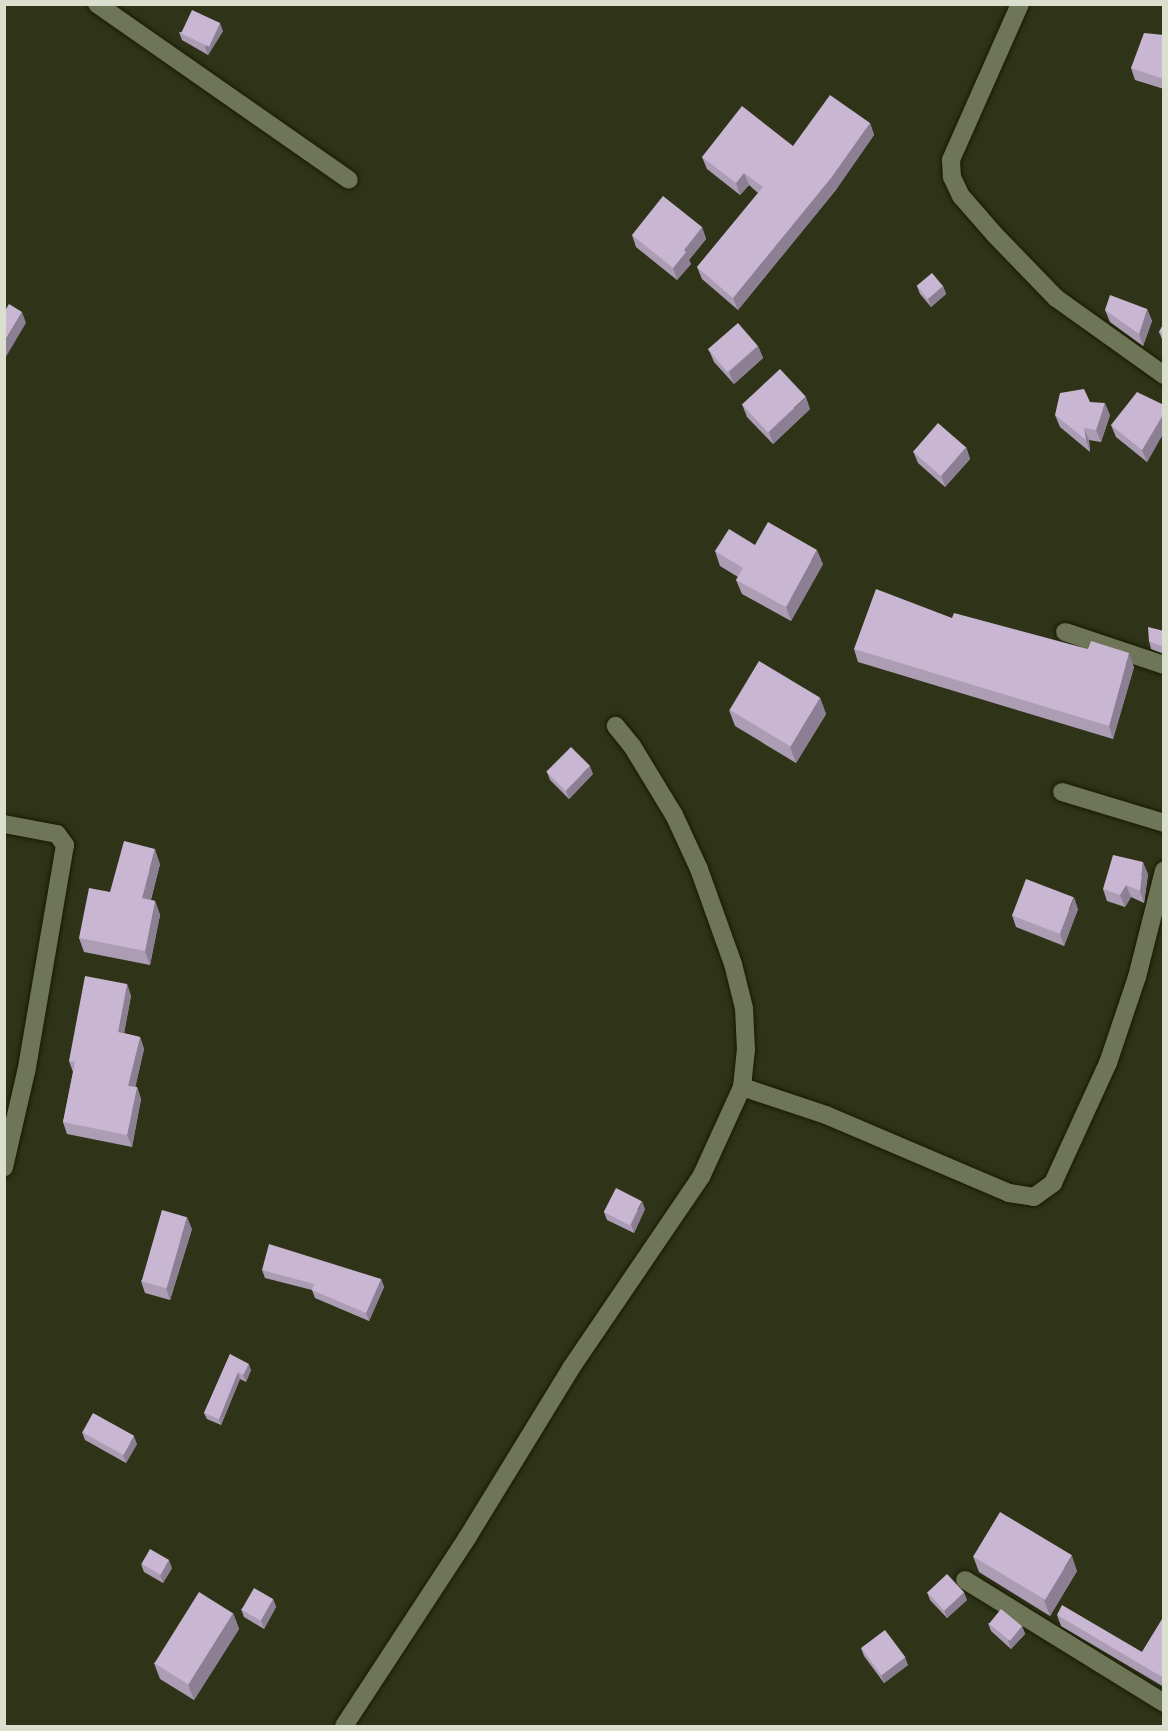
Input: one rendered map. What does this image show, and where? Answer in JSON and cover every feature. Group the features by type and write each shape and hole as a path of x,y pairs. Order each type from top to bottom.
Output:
{"street":[{"path":"97,4 349,180"},
{"path":"1020,4 951,160 952,177 962,196 995,235 1056,298 1164,375"},
{"path":"1065,632 1164,665"},
{"path":"344,1726 467,1538 571,1368 701,1177 742,1087 746,1050 744,1008 734,964 699,869 674,815 632,746 616,726"},
{"path":"1062,792 1164,824"},
{"path":"4,824 57,834 65,845 26,1072 4,1167"},
{"path":"742,1087 826,1115 1009,1193 1034,1197 1053,1183 1108,1063 1137,977 1164,870"},
{"path":"965,1580 1164,1703"}],"building":[{"path":"192,10 220,23 209,47 181,34"},
{"path":"1144,33 1164,35 1164,79 1131,68"},
{"path":"830,95 870,123 831,178 733,298 697,267 763,187 744,173 736,183 702,157 742,106 793,146"},
{"path":"663,196 702,227 673,268 632,235"},
{"path":"932,273 943,286 928,299 917,286"},
{"path":"1110,295 1147,309 1139,334 1105,310"},
{"path":"9,304 22,312 4,342 4,312"},
{"path":"738,323 758,346 727,372 708,349"},
{"path":"1164,323 1164,335 1159,332"},
{"path":"780,369 806,397 768,432 742,404"},
{"path":"1084,389 1090,402 1105,403 1096,430 1084,428 1086,440 1055,415 1060,393"},
{"path":"1137,392 1164,405 1164,413 1142,450 1111,425"},
{"path":"938,423 966,447 941,476 913,452"},
{"path":"768,522 817,550 786,607 736,580 743,568 715,551 729,529 755,545"},
{"path":"876,589 952,618 954,613 1088,649 1091,641 1129,653 1109,726 854,649"},
{"path":"1148,627 1164,631 1164,647 1149,641"},
{"path":"759,661 820,698 791,746 730,710"},
{"path":"571,747 590,766 565,791 546,772"},
{"path":"124,841 155,849 142,898 155,901 145,951 79,938 89,888 110,892"},
{"path":"1113,855 1143,862 1140,891 1126,885 1120,895 1103,889"},
{"path":"1026,879 1074,897 1060,934 1012,915"},
{"path":"85,976 127,984 118,1032 140,1037 128,1086 137,1087 127,1135 63,1122 75,1062 69,1061"},
{"path":"616,1188 642,1201 630,1225 604,1212"},
{"path":"162,1210 187,1217 167,1288 142,1281"},
{"path":"269,1244 381,1279 366,1313 312,1290 314,1284 262,1270"},
{"path":"230,1354 249,1364 243,1375 238,1372 219,1419 204,1413"},
{"path":"93,1413 134,1436 123,1455 82,1432"},
{"path":"1000,1512 1072,1555 1045,1600 973,1557"},
{"path":"150,1549 169,1560 161,1575 142,1564"},
{"path":"947,1574 964,1592 944,1611 927,1592"},
{"path":"254,1588 273,1599 261,1621 242,1610"},
{"path":"199,1592 233,1613 188,1684 154,1663"},
{"path":"1062,1605 1142,1652 1164,1616 1164,1678 1057,1615"},
{"path":"1001,1609 1022,1626 1010,1641 989,1624"},
{"path":"885,1630 905,1657 882,1675 861,1648"}]}
